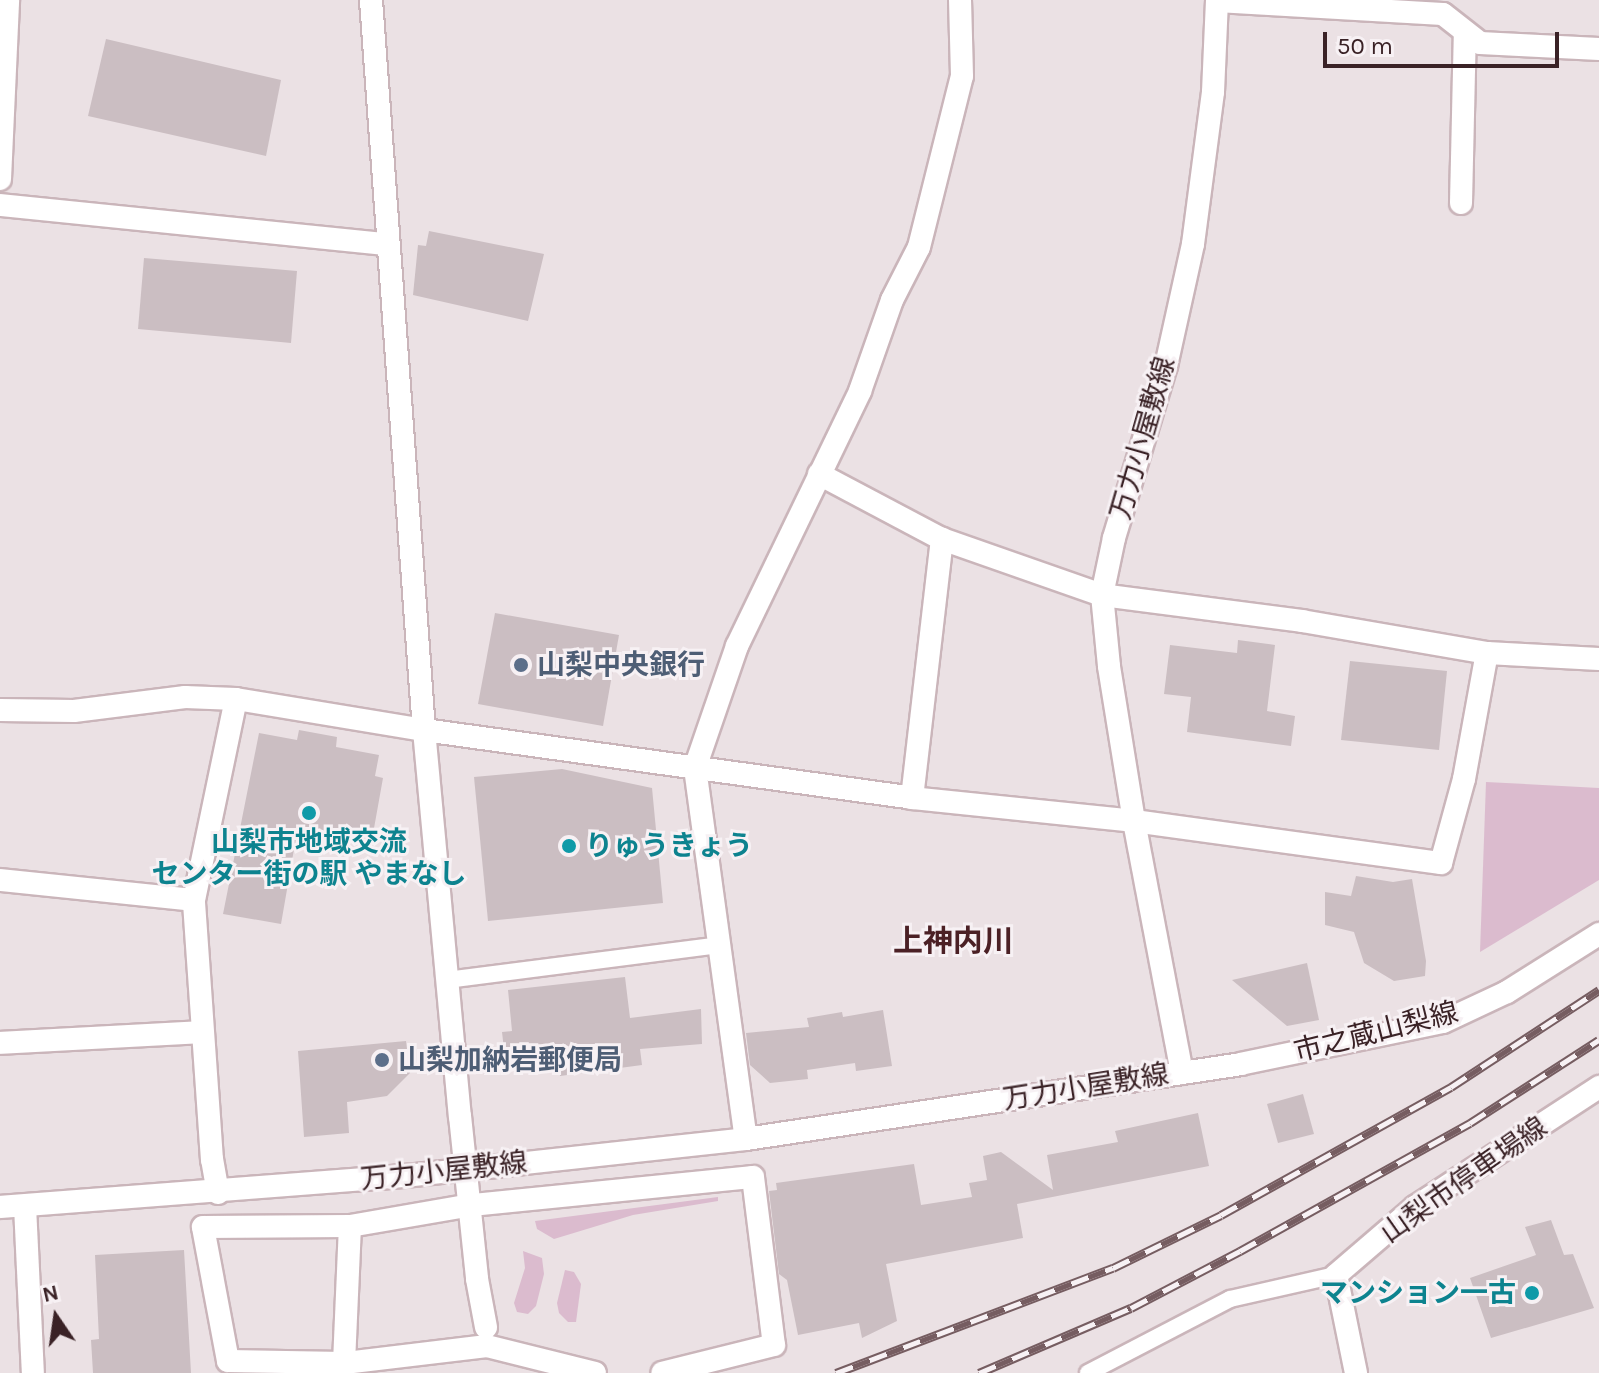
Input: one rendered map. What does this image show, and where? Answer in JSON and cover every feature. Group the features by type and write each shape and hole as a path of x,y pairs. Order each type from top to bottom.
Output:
{"street":[{"path":"0,179 8,0"},
{"path":"371,0 424,730 477,1279 486,1327"},
{"path":"746,1139 695,768 737,646 860,391 892,300 919,247 962,76 960,0"},
{"path":"1217,0 1443,14 1480,43 1599,49"},
{"name":"万力小屋敷線","path":"0,1207 218,1193 746,1139 1182,1073 1134,821 1109,666 1102,595 1114,538 1166,366 1193,244 1213,92 1217,0"},
{"path":"1461,203 1465,32"},
{"path":"0,205 387,244"},
{"path":"819,474 942,539 1102,595 1302,621 1487,653 1599,659"},
{"path":"912,798 942,539"},
{"path":"0,710 74,711 185,697 236,699 424,730 912,798 1134,821 1441,863 1464,779 1487,653"},
{"path":"218,1193 202,1032 194,900 236,699"},
{"path":"0,880 194,900"},
{"name":"市之蔵山梨線","path":"1182,1073 1443,1022 1507,992 1599,934"},
{"path":"0,1043 202,1032"},
{"name":"山梨市停車場線","path":"1336,1275 1415,1207 1599,1087"},
{"path":"595,1373 487,1346 344,1363 228,1361 203,1227 350,1226 472,1205 753,1177 774,1345 662,1373"},
{"path":"25,1206 33,1373"},
{"path":"344,1363 350,1226"},
{"path":"1336,1275 1356,1373"}],"lane":[{"path":"447,980 719,945"},
{"path":"1088,1373 1230,1299 1336,1275"},
{"path":"1116,1357 1123,1373"}],"shaded area":[{"path":"1486,782 1599,788 1599,880 1480,952"},
{"path":"718,1197 718,1201 633,1215 554,1239 537,1229 535,1221"},
{"path":"523,1251 542,1258 544,1274 536,1306 528,1314 517,1312 514,1303 525,1268"},
{"path":"565,1270 574,1272 581,1284 576,1322 568,1322 559,1313 557,1303"}],"building":[{"path":"106,39 281,80 266,156 88,116"},
{"path":"429,231 544,254 528,321 413,295 418,245 426,246"},
{"path":"144,258 297,271 291,343 138,329"},
{"path":"495,613 619,635 603,726 478,704"},
{"path":"1238,640 1275,645 1267,711 1295,716 1291,746 1187,732 1191,697 1164,694 1170,645 1237,653"},
{"path":"1350,661 1447,671 1439,750 1341,740"},
{"name":"山梨市地域交流 センター街の駅 やまなし","path":"299,730 337,737 336,747 379,755 375,776 383,778 371,845 297,832 281,924 223,914 259,733 297,740"},
{"name":"りゅうきょう","path":"562,769 652,788 663,903 488,921 474,777"},
{"path":"1356,876 1393,882 1412,879 1426,961 1425,976 1394,981 1364,963 1354,932 1325,925 1325,892 1351,896"},
{"path":"1307,963 1319,1020 1287,1026 1232,980"},
{"path":"625,977 630,1018 701,1009 702,1044 640,1049 642,1065 560,1076 559,1065 517,1069 516,1056 505,1058 502,1032 512,1031 508,990"},
{"path":"883,1010 892,1066 856,1071 855,1063 807,1070 808,1079 770,1083 750,1065 746,1033 809,1027 807,1018 842,1012 843,1017"},
{"path":"406,1041 410,1073 387,1096 347,1102 349,1133 304,1137 298,1051"},
{"path":"1303,1094 1314,1134 1278,1143 1267,1104"},
{"path":"1198,1113 1209,1166 1017,1204 1023,1238 886,1264 897,1321 862,1338 859,1323 798,1335 787,1280 779,1274 769,1191 777,1190 776,1183 914,1164 921,1205 972,1197 969,1183 987,1180 983,1156 1001,1152 1053,1190 1047,1155 1118,1142 1115,1131"},
{"name":"マンション一古","path":"1551,1220 1564,1255 1573,1254 1594,1308 1491,1338 1470,1278 1536,1255 1525,1227"},
{"path":"184,1250 191,1373 93,1373 91,1340 99,1339 95,1255"}],"railway":[{"path":"836,1373 1113,1268 1221,1215 1451,1087 1599,990"},
{"path":"979,1373 1131,1308 1240,1251 1470,1123 1599,1040"}],"place":[{"name":"山梨中央銀行","path":"521,665"},
{"name":"山梨市地域交流 センター街の駅 やまなし","path":"309,813"},
{"name":"りゅうきょう","path":"569,846"},
{"name":"山梨加納岩郵便局","path":"382,1060"},
{"name":"マンション一古","path":"1532,1293"}],"district":[{"name":"上神内川","path":"953,941"}]}
